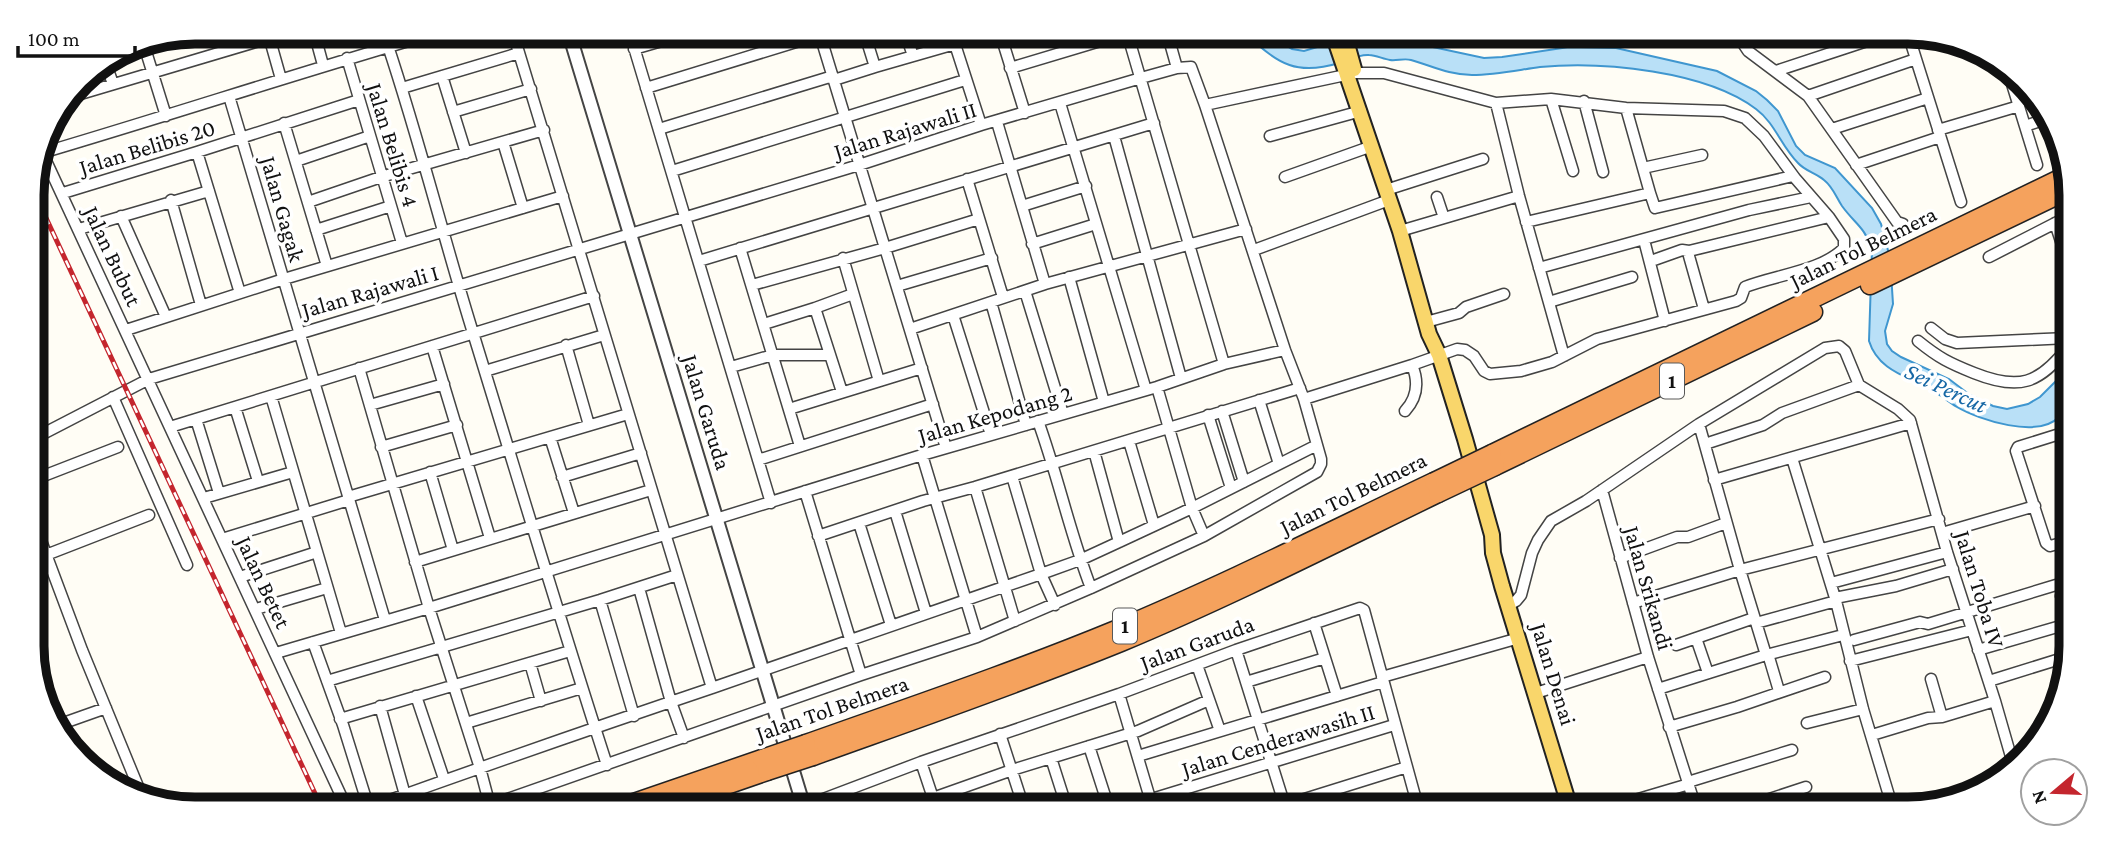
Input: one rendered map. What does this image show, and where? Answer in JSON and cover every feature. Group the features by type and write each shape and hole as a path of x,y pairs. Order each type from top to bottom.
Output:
{"highway":[{"name":"Jalan Tol Belmera","path":"655,797 764,765 1016,684 1124,641 1251,584 1436,487 1914,257 2058,180"},
{"name":"Jalan Tol Belmera","path":"1914,257 2059,194"},
{"name":"Jalan Tol Belmera","path":"688,797 764,765"}],"main road":[{"name":"Jalan Denai","path":"1337,44 1350,70"},
{"name":"Jalan Denai","path":"1346,44 1360,109 1400,231 1485,542 1493,553 1567,797"}],"street":[{"path":"230,44 231,49"},
{"path":"85,91 245,44"},
{"path":"271,44 281,79"},
{"path":"317,44 323,65"},
{"path":"51,148 166,116 395,44"},
{"path":"516,44 712,688"},
{"name":"Jalan Garuda","path":"572,44 801,797"},
{"path":"632,44 771,503"},
{"path":"634,49 651,44"},
{"path":"646,88 790,44"},
{"path":"822,44 946,448"},
{"path":"868,44 875,67"},
{"path":"909,44 912,56"},
{"path":"659,129 912,56 943,44"},
{"path":"954,44 981,125"},
{"path":"1003,44 1026,113"},
{"path":"1010,68 1090,44"},
{"path":"1130,44 1224,364"},
{"path":"1170,44 1177,68"},
{"path":"1742,44 1808,96 1897,222 1903,224"},
{"path":"1776,71 1858,44"},
{"path":"1911,44 1961,202"},
{"path":"388,46 531,525 607,765"},
{"path":"146,52 166,116"},
{"path":"402,89 519,53"},
{"name":"Jalan Belibis 4","path":"347,58 402,243"},
{"path":"1808,96 1916,59"},
{"name":"Jalan Rajawali II","path":"631,233 859,165 981,125 1177,68 1191,68 1205,105"},
{"path":"514,797 977,637 1055,605 1203,536 1317,472 1321,464 1304,398 1285,349 1205,105 1350,70 1384,73 1496,103 1551,99 1626,108 1708,109 1737,115 1751,123 1764,136 1845,241 1844,248 1836,256 1745,287 1741,298 1736,301 1597,339 1552,362 1521,372 1490,374 1484,371 1474,356 1465,350 1457,349 1304,398"},
{"path":"108,71 113,84"},
{"path":"442,76 466,153"},
{"path":"671,171 965,80"},
{"path":"2012,85 2038,165"},
{"path":"453,112 531,89"},
{"name":"Jalan Gagak","path":"229,96 385,620"},
{"path":"1832,129 1928,98"},
{"path":"1551,99 1573,171"},
{"name":"Jalan Belibis 20","path":"62,193 359,100"},
{"path":"1584,101 1603,172"},
{"path":"1060,103 1108,266 1151,388 1169,429 1203,536"},
{"path":"1496,103 1564,356"},
{"path":"1856,165 2018,106"},
{"path":"1626,108 1655,208 1793,176"},
{"path":"1270,136 1360,109"},
{"path":"284,122 327,266"},
{"path":"997,122 1045,284"},
{"path":"2025,126 2040,122"},
{"path":"699,261 1154,123"},
{"path":"308,202 382,177 544,130"},
{"path":"296,161 370,136"},
{"path":"1114,136 1181,378"},
{"path":"503,142 523,208"},
{"path":"1285,177 1372,146"},
{"path":"197,152 240,293"},
{"path":"1643,168 1702,155"},
{"path":"1254,250 1483,159"},
{"name":"Jalan Bubut","path":"48,163 149,379"},
{"path":"967,179 1003,297"},
{"path":"1022,206 1086,186"},
{"path":"79,229 209,191"},
{"path":"1526,222 1650,193"},
{"path":"126,330 284,279 563,196"},
{"path":"1400,231 1519,196"},
{"path":"1437,197 1444,218"},
{"path":"1539,268 1749,210 1811,197"},
{"path":"171,200 201,305"},
{"path":"316,230 391,206"},
{"path":"121,216 166,317"},
{"path":"1651,261 1682,250 1689,251 1829,217"},
{"path":"752,285 979,219"},
{"path":"1989,257 2059,221"},
{"path":"2055,223 2059,235"},
{"path":"1032,244 1096,224"},
{"path":"910,329 1045,284 1246,229"},
{"name":"Jalan Rajawali I","path":"44,433 149,379 631,233"},
{"path":"1644,240 1665,321"},
{"path":"740,248 800,446"},
{"path":"1689,251 1704,309"},
{"path":"842,258 879,381"},
{"path":"897,286 992,258"},
{"path":"1069,277 1104,402"},
{"path":"1549,302 1632,277"},
{"path":"1025,291 1063,414"},
{"path":"764,324 853,294"},
{"path":"1427,328 1466,307 1504,294"},
{"path":"170,426 594,296"},
{"path":"991,302 1026,425"},
{"path":"815,308 842,392"},
{"path":"953,315 991,435"},
{"path":"1931,327 1945,339 1957,343 2059,338"},
{"path":"485,371 604,335"},
{"path":"1918,341 1947,363 1993,381 2006,383 2018,383 2038,376 2059,358"},
{"path":"566,345 589,425"},
{"path":"432,346 490,538"},
{"path":"1509,605 1521,595 1532,553 1551,521 1586,501 1699,424 1825,348 1835,346 1845,351 1859,385 1898,409 1911,423 1714,480"},
{"name":"Jalan Kepodang 2","path":"276,653 1224,364 1285,349"},
{"path":"731,367 773,355 830,355"},
{"path":"1405,411 1416,392 1412,365"},
{"path":"359,368 391,484 488,797"},
{"path":"789,409 922,368"},
{"name":"Jalan Betet","path":"149,379 342,797"},
{"path":"370,405 444,384"},
{"path":"1705,444 1763,425 1782,413 1859,385"},
{"path":"818,536 1300,388"},
{"path":"118,395 187,565"},
{"path":"271,396 341,633"},
{"path":"1259,400 1279,464"},
{"path":"758,460 933,404"},
{"path":"234,407 258,481"},
{"path":"1222,411 1244,482"},
{"path":"222,538 430,472 628,414"},
{"path":"1208,415 1231,488"},
{"path":"196,419 219,493"},
{"path":"1038,421 1091,588"},
{"name":"Jalan Toba IV","path":"1911,423 1947,552 2011,757"},
{"path":"1699,424 1755,621 1779,691"},
{"path":"381,447 457,425"},
{"path":"2059,434 2017,449 2048,545 2059,544"},
{"path":"550,437 573,513"},
{"path":"1129,441 1154,525"},
{"path":"408,797 444,779 634,716 1080,560 1192,508 1317,445"},
{"path":"44,477 118,447"},
{"path":"1094,451 1119,541"},
{"path":"562,477 641,453"},
{"path":"922,455 977,637"},
{"path":"1792,458 1849,637 1850,661 1890,797"},
{"path":"204,498 293,472"},
{"path":"430,472 453,550"},
{"path":"1012,476 1041,574 1055,605"},
{"path":"975,487 1015,621"},
{"path":"415,562 651,490"},
{"name":"Jalan Srikandi","path":"1602,490 1648,657 1692,797"},
{"path":"805,491 861,675"},
{"path":"1942,533 2035,506"},
{"path":"895,511 926,613"},
{"path":"46,555 149,515"},
{"path":"1633,603 1740,570 1939,519"},
{"path":"859,523 891,625"},
{"path":"1620,558 1677,537 1688,537 1727,523"},
{"path":"44,550 136,784"},
{"path":"240,577 317,552"},
{"path":"1831,583 1947,552"},
{"path":"1676,645 1835,599 1896,586 1953,569"},
{"path":"327,681 677,575"},
{"path":"1658,689 1767,654 1920,622 1928,624 2056,585"},
{"path":"256,609 327,588"},
{"path":"639,588 671,702 684,738"},
{"path":"600,600 634,716"},
{"name":"Jalan Garuda","path":"828,797 1236,650 1362,608 1383,680"},
{"path":"1314,624 1337,696"},
{"path":"1978,650 2059,626"},
{"path":"1850,661 1972,630"},
{"path":"1138,756 1519,638"},
{"path":"1696,638 1708,673"},
{"path":"313,642 365,797"},
{"path":"1236,650 1281,797"},
{"path":"340,719 570,651"},
{"path":"1536,693 1648,657"},
{"path":"1246,682 1325,658"},
{"path":"1989,681 2058,659"},
{"path":"530,663 541,701"},
{"path":"1197,665 1220,731"},
{"path":"1669,727 1825,677"},
{"path":"1931,679 1942,717"},
{"path":"1383,680 1416,797"},
{"path":"466,723 582,688"},
{"path":"1119,694 1150,797"},
{"path":"416,696 444,779"},
{"path":"936,797 1012,769 1138,732 1209,700"},
{"path":"1872,735 1995,701"},
{"path":"380,706 406,797"},
{"path":"65,723 106,708"},
{"path":"1807,723 1863,709"},
{"name":"Jalan Cenderawasih II","path":"1169,797 1270,761 1394,724"},
{"path":"1000,734 1021,797"},
{"path":"1089,746 1105,797"},
{"path":"1643,797 1792,750"},
{"path":"1051,758 1063,797"},
{"path":"921,762 933,797"},
{"path":"1312,797 1407,767"},
{"path":"1776,797 1806,787"}],"water":[{"name":"Sei Percut","path":"1258,44 1284,44 1304,51 1328,44 1419,44 1484,58 1569,47 1616,48 1717,71 1756,91 1767,100 1778,111 1796,146 1805,155 1835,168 1872,208 1881,224 1890,258 1893,304 1885,331 1887,344 1892,351 1949,379 1970,395 1993,406 2007,409 2028,404 2040,397 2059,378 2059,417 2037,427 1993,422 1957,407 1934,391 1886,366 1873,351 1869,341 1872,249 1866,235 1827,183 1801,166 1792,156 1763,115 1735,96 1682,77 1622,68 1540,67 1464,75 1408,59 1390,60 1365,55 1324,67 1300,68 1280,61"}],"railway":[{"path":"44,214 317,797"}]}
